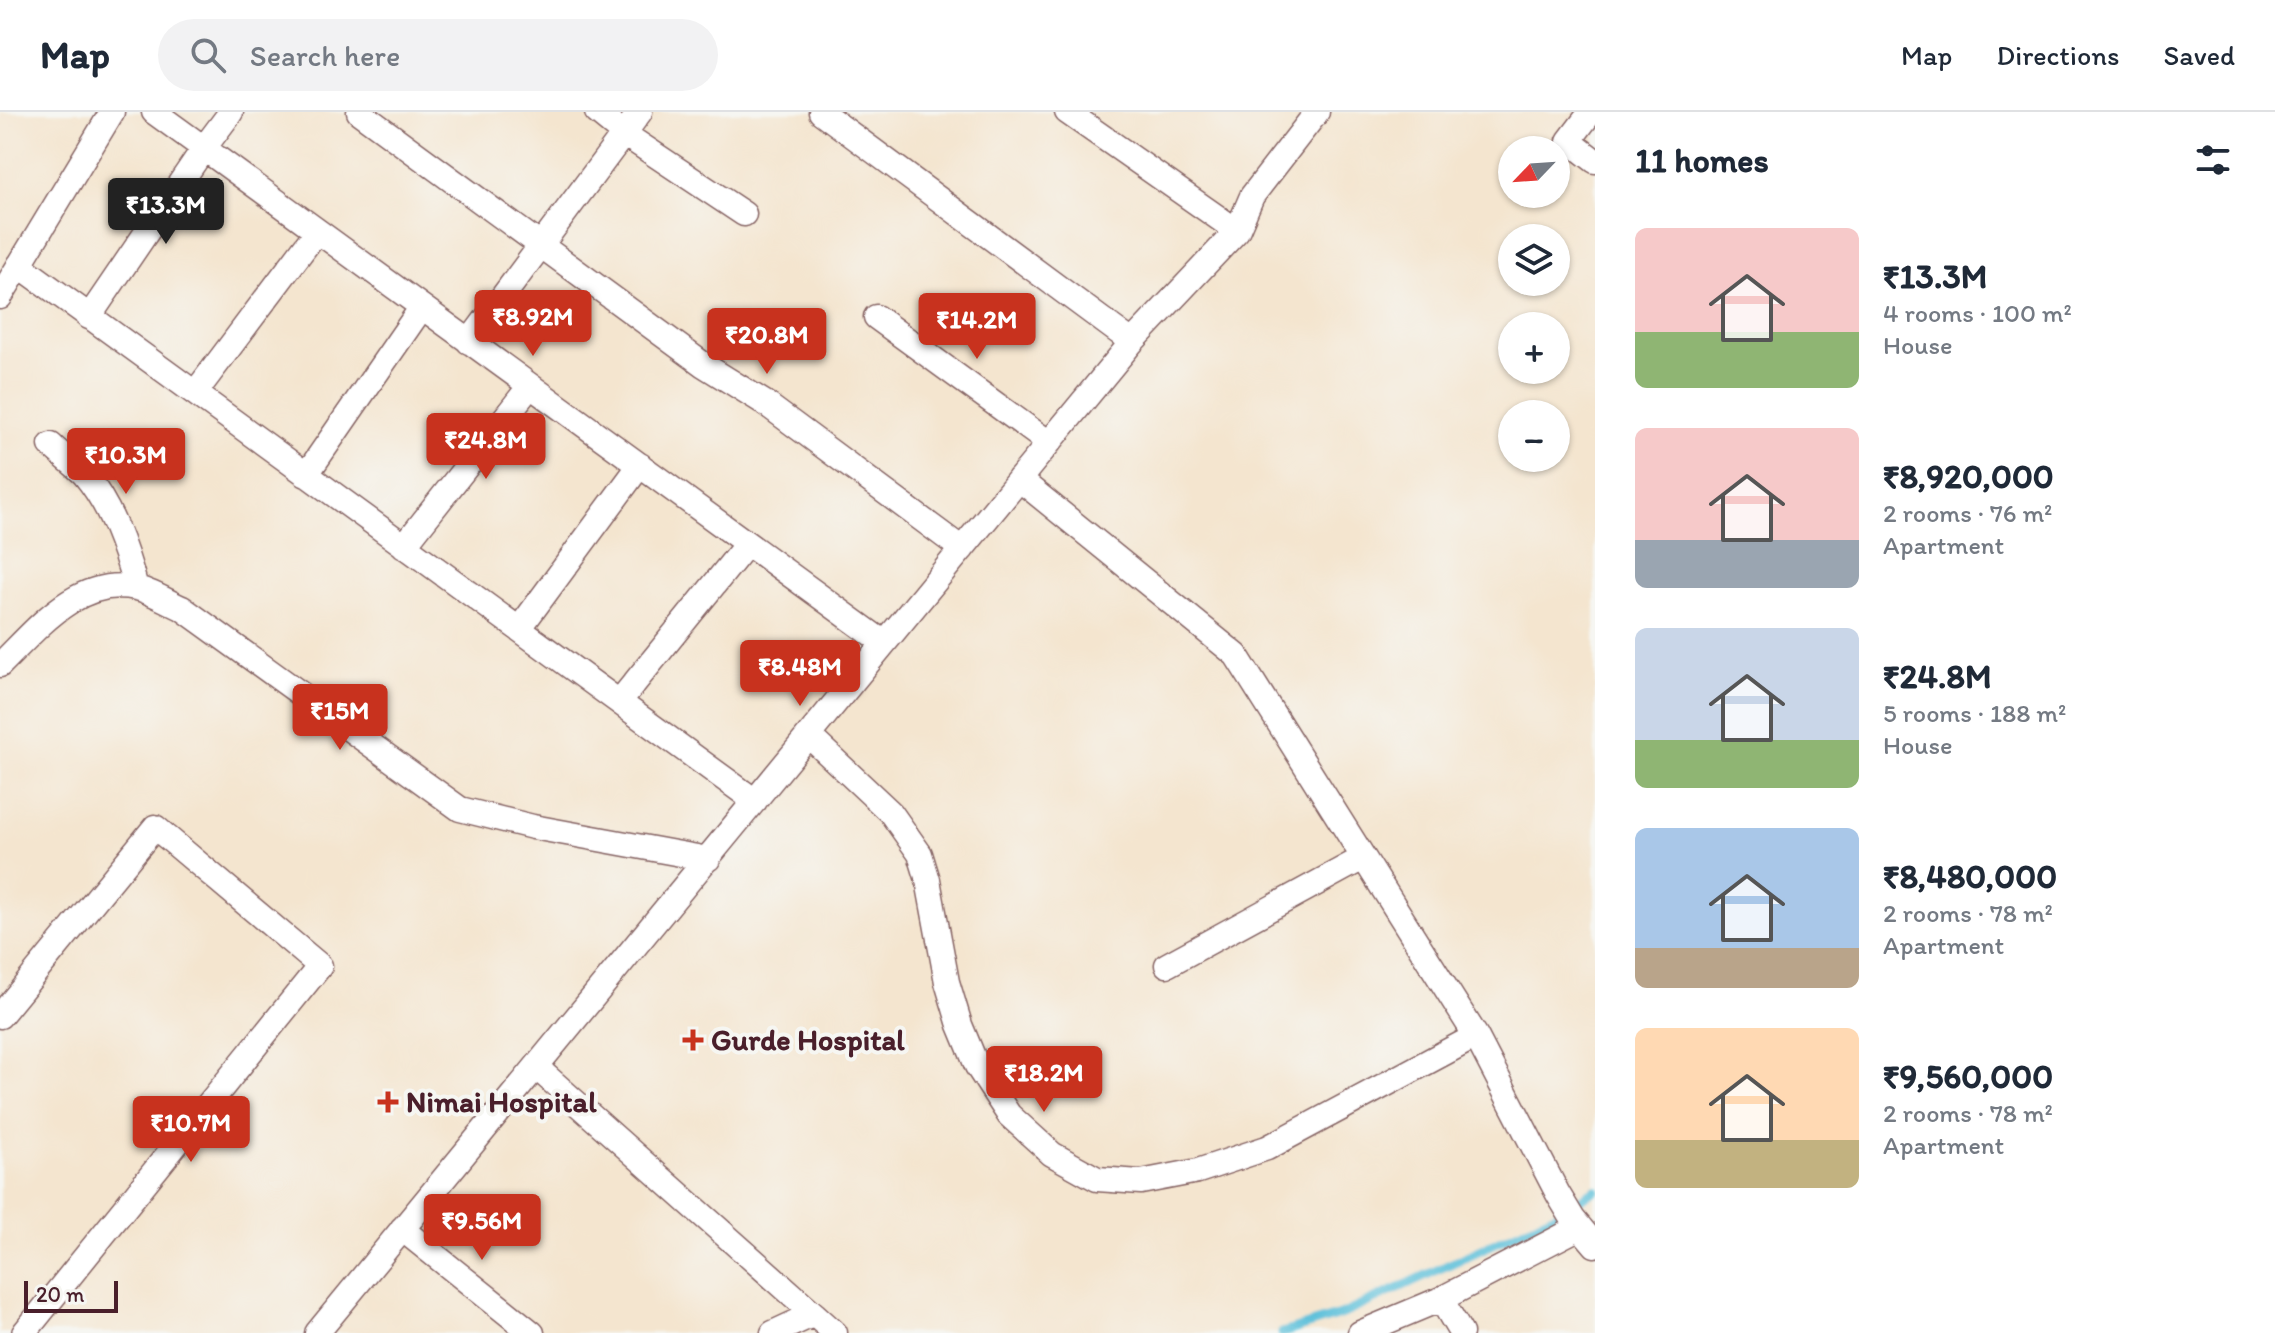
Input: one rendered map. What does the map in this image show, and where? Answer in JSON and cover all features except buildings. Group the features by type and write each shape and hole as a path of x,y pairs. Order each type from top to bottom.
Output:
{"street":[{"path":"0,297 112,112"},
{"path":"154,112 884,643"},
{"path":"89,317 231,112"},
{"path":"359,112 704,365 765,403 962,549"},
{"path":"597,112 624,134 744,214"},
{"path":"469,342 640,112"},
{"path":"821,112 1132,342"},
{"path":"1067,112 1237,231"},
{"path":"1591,112 1569,141 1595,161"},
{"path":"317,1333 1132,342 1237,231 1252,196 1313,113"},
{"path":"195,393 317,231"},
{"path":"19,265 755,801"},
{"path":"306,475 422,307"},
{"path":"876,317 1049,443"},
{"path":"404,546 530,386"},
{"path":"51,445 84,474 105,506 125,548 136,588"},
{"path":"519,629 640,465"},
{"path":"1019,479 1236,655 1476,1036 1558,1194 1583,1230 1441,1299 1360,1333"},
{"path":"619,702 747,544"},
{"path":"0,665 64,603 99,588 136,588 182,608 460,809 533,827 708,859"},
{"path":"809,736 891,813 920,854 928,880 947,982 977,1066 1009,1115 1052,1154 1097,1179 1141,1182 1198,1171 1267,1148 1476,1036"},
{"path":"0,1016 155,827 320,966 24,1333"},
{"path":"1167,965 1363,858"},
{"path":"536,1067 835,1333"},
{"path":"402,1229 532,1333"},
{"path":"1441,1299 1461,1333"},
{"path":"773,1333 814,1314"}],"waterway":[{"path":"1282,1333 1343,1314 1557,1214 1595,1190"}],"place":[{"name":"Gurde Hospital","path":"693,1040"},
{"name":"Nimai Hospital","path":"388,1102"}]}
